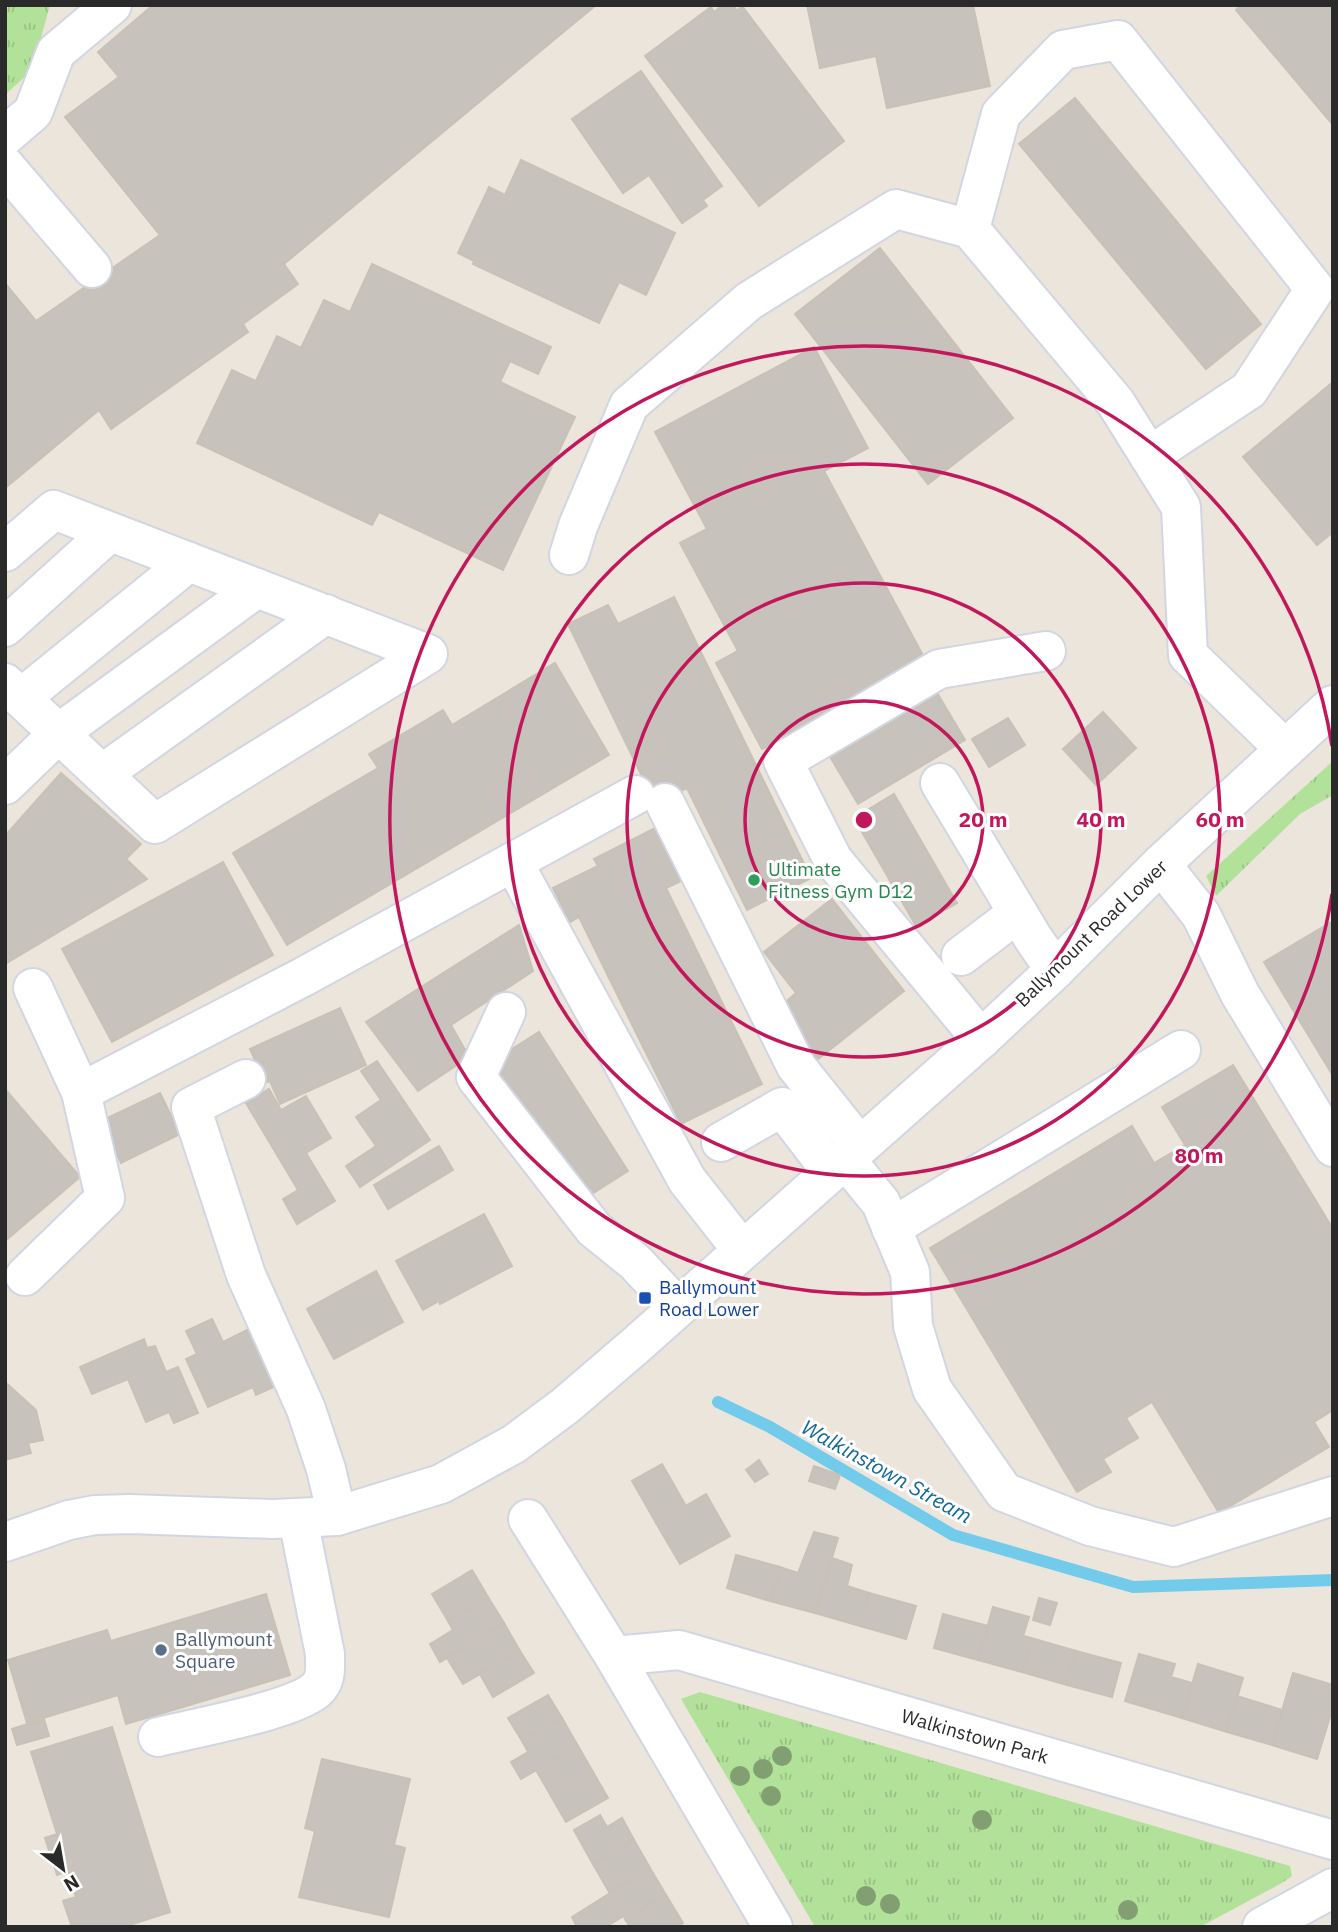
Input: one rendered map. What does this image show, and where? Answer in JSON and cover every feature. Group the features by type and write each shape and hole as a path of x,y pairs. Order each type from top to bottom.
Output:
{"street":[{"path":"5,136 33,112 56,52 112,5"},
{"path":"970,229 1001,114 1063,50 1118,40 1315,289 1249,390 1149,456"},
{"path":"5,166 92,268"},
{"path":"569,555 578,526 629,405 749,301 896,209 970,229 1115,403 1181,507 1188,655 1285,749"},
{"path":"5,552 54,510 428,653 155,824 13,690 189,562"},
{"path":"5,627 110,532"},
{"path":"5,785 59,733 257,588"},
{"path":"102,774 326,614"},
{"path":"981,1040 833,860 783,761 939,669 1046,651"},
{"name":"Ballymount Road Lower","path":"5,1542 69,1520 95,1515 298,1519 337,1516 441,1484 513,1444 565,1406 981,1040 1161,864 1333,705"},
{"path":"940,783 1055,970"},
{"path":"81,1092 303,977 513,862 650,799 846,1159 880,1203 910,1272 913,1326 932,1389 1004,1492 1090,1526 1174,1547 1333,1496"},
{"path":"513,862 687,1180 742,1250"},
{"path":"1161,864 1201,915 1240,994 1333,1147"},
{"path":"961,956 1018,913"},
{"path":"25,1276 105,1198 81,1092 33,988"},
{"path":"506,1012 476,1077 594,1229 635,1262 677,1307"},
{"path":"891,1228 1181,1050"},
{"path":"246,1079 191,1107 246,1275 306,1409 327,1469 337,1516"},
{"path":"722,1142 782,1107 846,1159"},
{"path":"159,1737 281,1707 317,1689 326,1675 325,1654 298,1519"},
{"path":"527,1519 614,1657 773,1927"},
{"name":"Walkinstown Park","path":"614,1657 679,1650 1333,1840"},
{"path":"1262,1927 1333,1888"}],"green space":[{"path":"9,5 50,5 32,70 5,95 5,14"},
{"path":"1333,761 1333,795 1300,814 1216,896 1206,876"},
{"path":"700,1692 1290,1866 1292,1876 1200,1927 815,1927 681,1699"}],"building":[{"path":"153,5 596,5 284,264 298,284 243,324 248,332 111,429 99,410 5,488 5,283 36,321 160,235 65,117 119,77 98,52"},
{"path":"723,5 733,5 737,11 742,6 844,141 759,206 645,56 711,7 714,12"},
{"path":"807,5 973,5 990,86 887,108 876,56 820,68"},
{"path":"1241,5 1333,5 1333,125 1236,10"},
{"path":"641,71 722,186 703,200 707,206 682,223 649,175 623,193 572,119"},
{"path":"1075,98 1261,324 1206,369 1019,144"},
{"path":"521,160 675,233 646,295 619,282 599,323 473,264 474,261 458,253 489,187 505,195"},
{"path":"880,248 1013,418 928,484 795,314"},
{"path":"372,264 551,347 538,374 510,361 500,382 575,417 503,570 379,512 372,525 197,443 232,370 256,381 277,336 301,348 324,300 350,312"},
{"path":"814,347 868,448 824,471 926,661 762,749 716,663 738,651 680,543 707,529 655,432"},
{"path":"1333,382 1333,532 1317,545 1243,457"},
{"path":"674,597 811,878 747,910 687,788 655,803 568,624 608,605 618,624"},
{"path":"555,663 609,755 287,945 233,853 378,768 369,754 443,710 452,725"},
{"path":"933,686 965,740 858,804 826,750"},
{"path":"1103,712 1136,748 1096,785 1063,749"},
{"path":"1008,718 1025,745 989,767 972,739"},
{"path":"61,773 141,844 126,859 147,879 5,964 5,836"},
{"path":"894,794 957,903 916,926 854,818"},
{"path":"655,828 681,881 666,888 762,1084 681,1124 579,917 570,922 553,888 598,866 594,859"},
{"path":"223,862 273,955 112,1042 62,949"},
{"path":"832,899 904,991 818,1059 790,1023 782,1005 796,993 764,952"},
{"path":"1333,921 1333,1076 1264,962"},
{"path":"519,925 533,971 451,1025 469,1057 418,1091 366,1022"},
{"path":"340,1008 366,1065 280,1104 270,1081 265,1083 250,1049"},
{"path":"539,1032 628,1171 581,1201 487,1065"},
{"path":"377,1061 430,1140 360,1187 346,1166 376,1146 356,1117 381,1100 361,1071"},
{"path":"1233,1065 1333,1229 1333,1410 1314,1422 1329,1447 1219,1513 1152,1402 1126,1418 1138,1438 1103,1459 1111,1472 1077,1492 930,1248 1132,1126 1154,1163 1185,1145 1162,1107"},
{"path":"5,1089 80,1177 5,1241"},
{"path":"269,1089 281,1110 306,1096 331,1138 306,1153 335,1201 297,1224 283,1199 298,1190 246,1103"},
{"path":"160,1093 180,1134 121,1163 101,1121"},
{"path":"439,1146 453,1170 388,1209 374,1185"},
{"path":"484,1214 512,1266 440,1304 439,1301 423,1310 396,1261"},
{"path":"376,1271 403,1322 334,1359 307,1309"},
{"path":"212,1319 223,1342 253,1327 280,1384 256,1395 253,1387 208,1407 186,1359 197,1354 186,1331"},
{"path":"144,1339 147,1348 155,1346 166,1372 178,1367 198,1413 174,1423 169,1412 146,1422 128,1379 92,1394 80,1367"},
{"path":"5,1382 36,1410 43,1440 28,1443 31,1453 5,1460"},
{"path":"759,1460 768,1474 755,1482 746,1470"},
{"path":"662,1464 686,1506 656,1523 632,1481"},
{"path":"814,1466 840,1475 835,1489 809,1481"},
{"path":"706,1494 730,1536 680,1564 656,1523"},
{"path":"814,1532 838,1538 815,1613 770,1601 780,1567 798,1573"},
{"path":"736,1555 780,1567 770,1601 727,1588"},
{"path":"832,1558 852,1565 847,1586 869,1593 860,1626 815,1613"},
{"path":"472,1570 488,1597 448,1621 432,1594"},
{"path":"869,1593 916,1606 906,1639 860,1626"},
{"name":"Ballymount Square","path":"266,1594 290,1675 126,1724 118,1695 27,1723 8,1660 107,1630 111,1641"},
{"path":"488,1597 504,1623 440,1662 430,1644 453,1630 448,1621"},
{"path":"1039,1598 1057,1603 1050,1625 1033,1620"},
{"path":"993,1607 1029,1617 1023,1636 1031,1638 1022,1672 978,1660"},
{"path":"943,1614 988,1626 978,1660 934,1648"},
{"path":"504,1623 520,1651 463,1684 447,1658"},
{"path":"1031,1638 1076,1651 1067,1685 1022,1672"},
{"path":"520,1651 534,1673 493,1697 480,1674"},
{"path":"1076,1651 1121,1663 1112,1697 1067,1685"},
{"path":"1139,1654 1175,1664 1171,1677 1192,1683 1182,1718 1125,1701"},
{"path":"1198,1664 1243,1678 1227,1732 1182,1718"},
{"path":"1293,1673 1333,1685 1333,1707 1317,1759 1272,1745"},
{"path":"548,1695 562,1718 522,1741 508,1718"},
{"path":"1237,1696 1282,1710 1272,1745 1227,1732"},
{"path":"562,1718 578,1746 521,1779 511,1762 528,1752 522,1741"},
{"path":"44,1719 49,1736 17,1745 12,1729"},
{"path":"112,1727 170,1912 123,1927 72,1927 63,1901 76,1897 68,1871 57,1875 45,1838 57,1834 31,1752"},
{"path":"578,1746 593,1772 551,1796 536,1770"},
{"path":"322,1759 410,1779 394,1845 405,1848 389,1917 299,1897 315,1831 305,1828"},
{"path":"593,1772 608,1798 566,1822 551,1796"},
{"path":"600,1815 607,1827 622,1818 634,1840 593,1864 574,1830"},
{"path":"634,1840 650,1868 609,1892 593,1864"},
{"path":"650,1868 666,1895 625,1919 624,1916 605,1927 577,1927 572,1917"},
{"path":"666,1895 683,1923 677,1927 630,1927 625,1919"}],"waterway":[{"name":"Walkinstown Stream","path":"718,1402 770,1427 953,1535 1133,1587 1333,1580"}],"place":[{"name":"Ultimate Fitness Gym D12","path":"754,880"},
{"name":"Ballymount Road Lower","path":"645,1298"},
{"name":"Ballymount Square","path":"161,1650"}]}
